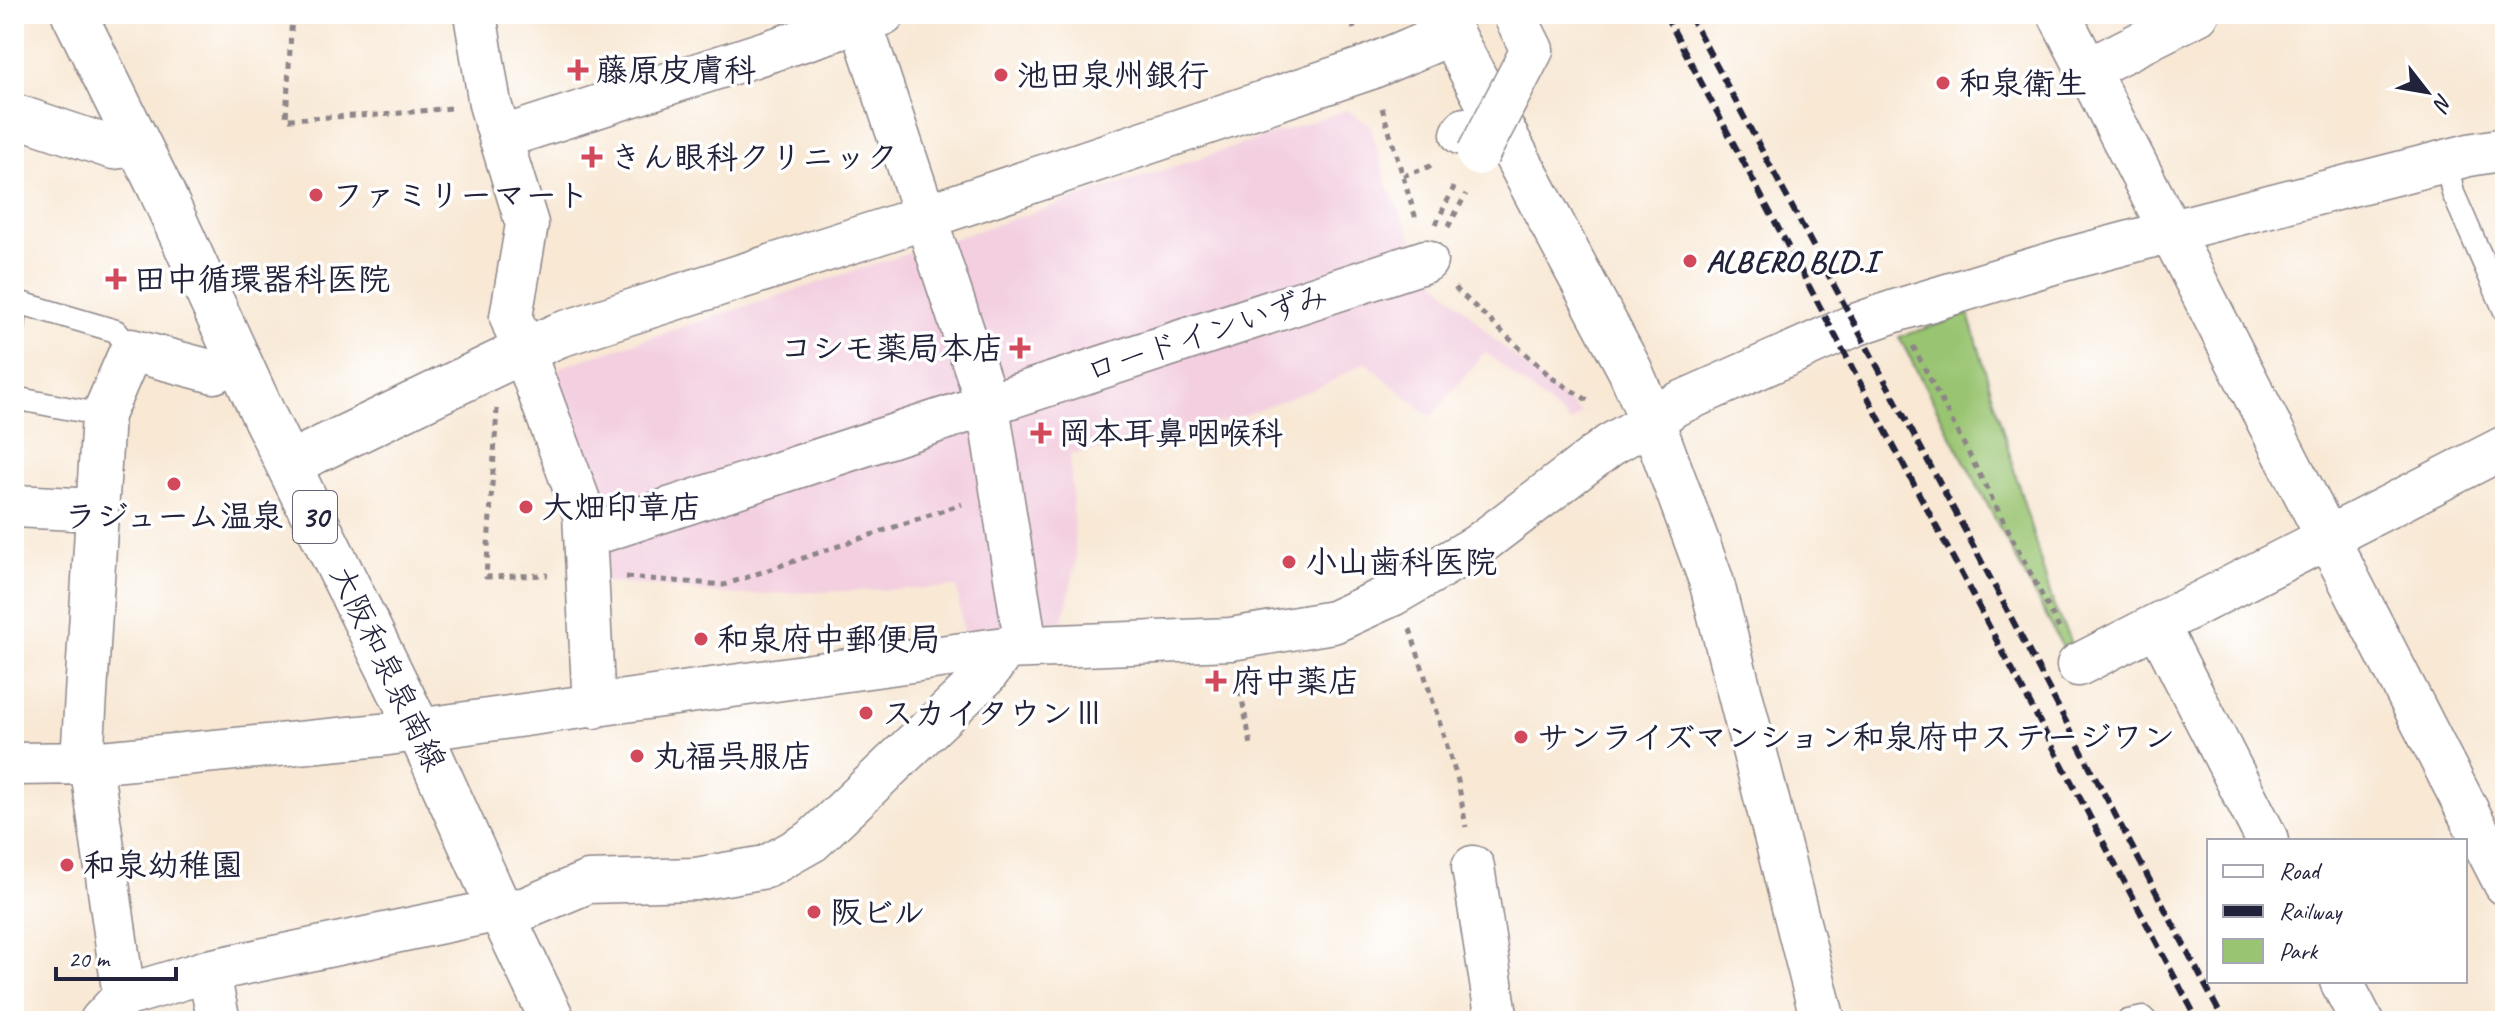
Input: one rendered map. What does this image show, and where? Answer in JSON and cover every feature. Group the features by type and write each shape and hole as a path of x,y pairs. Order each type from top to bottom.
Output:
{"street":[{"name":"大阪和泉泉南線","path":"74,14 139,145 237,360 419,730 553,1021"},
{"path":"475,14 495,121 527,224 511,317 584,514 594,707"},
{"path":"1470,150 1532,50 1514,14"},
{"path":"2059,14 2505,884"},
{"path":"2087,70 2198,14"},
{"path":"495,121 868,16 924,217 988,406 1016,647"},
{"path":"289,464 559,335 1368,68 1444,20 1630,370 1652,421 1711,580 1823,1021"},
{"path":"14,115 113,148 139,145"},
{"path":"14,764 91,763 419,730 1016,647 1231,639 1333,622 1392,595 1477,546 1610,445 1686,400 1855,325 2063,260 2446,161 2505,149"},
{"name":"ロードインいずみ","path":"585,531 602,531 988,406 1435,241"},
{"path":"237,360 214,372 131,350 103,415 83,744 91,763 112,1008 208,971 500,910 524,909 588,882 696,879 766,867 812,841 1016,647"},
{"path":"2078,665 2505,447"},
{"path":"14,506 97,510"},
{"path":"2158,626 2267,839"},
{"path":"1473,867 1497,1021"},
{"path":"208,971 219,1021"},
{"path":"2342,983 2362,1021"}],"lane":[{"path":"2446,161 2453,193 2505,311"},
{"path":"14,315 116,331 131,350"},
{"path":"14,398 103,415"},
{"path":"2128,1021 2143,1018 2146,1021"}],"path":[{"path":"292,14 286,119 381,115 495,121"},
{"path":"1332,14 1334,21 1350,15 1358,41"},
{"path":"1403,176 1470,150"},
{"path":"1435,241 1470,150"},
{"path":"1435,241 1470,150"},
{"path":"1895,311 2078,665"},
{"path":"1392,595 1407,620 1458,781 1473,867"},
{"path":"1231,639 1251,745"}],"shaded area":[{"path":"1347,110 1371,127 1387,184 1436,280 1495,340 1581,413 1571,423 1485,352 1431,417 1365,362 1325,385 1241,416 1149,441 1070,454 1076,562 1063,621 964,640 957,587 734,595 601,581 557,382 560,367"}],"green space":[{"path":"1969,314 2054,607 2072,644 2063,648 1899,337"}],"railway":[{"path":"1665,14 2198,1021"},
{"path":"1689,14 2224,1021"}],"place":[{"name":"藤原皮膚科","path":"578,70"},
{"name":"池田泉州銀行","path":"1001,75"},
{"name":"和泉衛生","path":"1943,83"},
{"name":"きん眼科クリニック","path":"592,157"},
{"name":"ファミリーマート","path":"316,195"},
{"name":"ALBERO BLD.I","path":"1690,261"},
{"name":"田中循環器科医院","path":"116,279"},
{"name":"コシモ薬局本店","path":"1020,348"},
{"name":"岡本耳鼻咽喉科","path":"1041,433"},
{"name":"ラジューム温泉","path":"174,484"},
{"name":"大畑印章店","path":"526,507"},
{"name":"小山歯科医院","path":"1289,562"},
{"name":"和泉府中郵便局","path":"701,639"},
{"name":"府中薬店","path":"1216,681"},
{"name":"スカイタウンⅢ","path":"866,713"},
{"name":"サンライズマンション和泉府中ステージワン","path":"1521,737"},
{"name":"丸福呉服店","path":"637,756"},
{"name":"和泉幼稚園","path":"67,865"},
{"name":"阪ビル","path":"814,912"}]}
